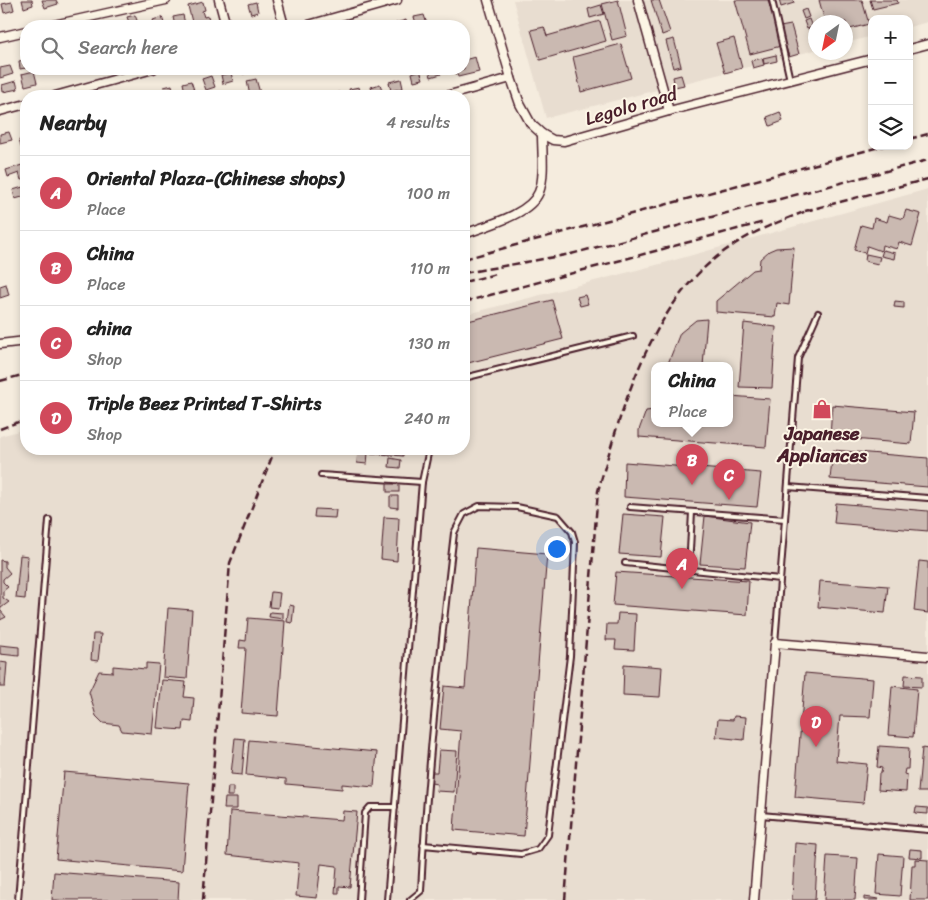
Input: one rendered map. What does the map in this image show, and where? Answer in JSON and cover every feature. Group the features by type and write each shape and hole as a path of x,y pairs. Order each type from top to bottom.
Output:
{"street":[{"path":"76,20 166,0"},
{"path":"219,0 224,20"},
{"path":"277,0 282,20"},
{"path":"326,20 397,0"},
{"path":"470,232 519,212 530,205 539,192 542,179 542,134 531,124 520,104 488,0"},
{"path":"638,0 668,111"},
{"path":"0,37 20,32"},
{"path":"913,48 928,44"},
{"name":"Legolo road","path":"542,134 553,140 564,141 668,111 868,60"},
{"path":"91,90 135,75"},
{"path":"468,90 511,78"},
{"path":"0,111 20,106"},
{"path":"0,344 20,342"},
{"path":"754,900 775,643 928,656"}],"lane":[{"path":"772,0 790,80"},
{"path":"775,643 798,358 818,313"},
{"path":"470,377 633,336"},
{"path":"387,900 422,482 428,455"},
{"path":"321,474 422,482"},
{"path":"788,487 928,498"},
{"path":"410,900 421,891 423,845 436,690 454,533 464,514 479,506 517,506 558,516 572,532 575,542 570,656 548,835 538,849 521,854 423,845"},
{"path":"630,507 785,519"},
{"path":"689,569 692,512"},
{"path":"18,900 49,520"},
{"path":"625,563 780,579"},
{"path":"359,900 365,813 370,807 394,807"},
{"path":"761,815 928,830"}],"shaded area":[{"path":"513,0 928,0 928,22 913,26 913,15 868,15 868,37 853,41 853,15 808,15 808,52 546,118"},
{"path":"928,189 928,900 0,900 0,436 20,431 20,455 470,455 470,313 664,263"}],"building":[{"path":"22,0 32,0 33,5 24,8"},
{"path":"42,0 56,0 58,4 45,8"},
{"path":"618,0 627,36 612,40 602,4"},
{"path":"651,0 659,0 670,32 662,35"},
{"path":"735,0 768,0 781,46 750,54"},
{"path":"779,0 793,0 794,3 781,7"},
{"path":"819,0 862,0 868,24 853,28 853,15 823,15"},
{"path":"870,0 897,0 898,3 873,9"},
{"path":"12,2 14,10 4,13 2,4"},
{"path":"203,2 205,10 202,11 204,17 208,16 209,20 192,20 188,6"},
{"path":"256,2 258,12 251,14 248,4"},
{"path":"601,5 604,14 590,18 588,9"},
{"path":"806,9 808,17 804,19 801,11"},
{"path":"135,15 137,20 128,20 127,17"},
{"path":"183,15 184,20 174,20 173,17"},
{"path":"424,15 426,20 415,20 414,17"},
{"path":"808,19 808,29 807,29 804,21"},
{"path":"600,21 606,41 540,60 531,30 544,27 547,36"},
{"path":"791,25 799,54 789,57 780,27"},
{"path":"734,38 742,68 725,73 716,43"},
{"path":"674,39 681,66 673,68 666,41"},
{"path":"621,44 631,78 581,92 573,57"},
{"path":"776,55 777,61 764,64 763,58"},
{"path":"475,57 479,72 470,74 470,58"},
{"path":"762,58 764,65 753,68 751,61"},
{"path":"10,66 13,74 0,78 0,68"},
{"path":"22,75 35,75 37,83 25,86"},
{"path":"221,75 232,75 233,81 223,84"},
{"path":"412,75 422,75 423,79 414,81"},
{"path":"681,75 684,85 675,87 673,77"},
{"path":"211,76 215,87 206,90 202,79"},
{"path":"256,79 259,90 249,90 247,81"},
{"path":"401,79 403,88 391,90 389,82"},
{"path":"16,81 18,89 3,92 2,85"},
{"path":"191,81 194,90 185,90 183,83"},
{"path":"380,84 382,90 372,90 371,87"},
{"path":"172,85 173,90 165,90 164,87"},
{"path":"359,87 360,90 349,90"},
{"path":"780,112 783,121 770,126 767,117"},
{"path":"9,132 12,140 0,143 0,134"},
{"path":"20,166 20,176 19,173 8,177 6,170"},
{"path":"20,188 20,198 15,199 13,190"},
{"path":"906,210 921,214 912,246 899,242 897,249 882,245 881,251 867,246 865,253 854,250 861,225 872,228 874,218 887,222 889,215 903,219"},
{"path":"794,247 789,305 777,303 775,317 716,312 716,301 753,270 759,269 760,259 769,251 776,248"},
{"path":"883,250 895,253 894,259 881,256"},
{"path":"866,254 880,257 878,264 865,261"},
{"path":"6,284 9,295 0,298 0,286"},
{"path":"585,295 588,304 580,306 577,297"},
{"path":"552,300 563,339 470,362 470,320"},
{"path":"895,301 904,302 904,308 894,307"},
{"path":"707,319 703,362 669,362 680,333 696,320"},
{"path":"744,323 776,327 772,388 739,387"},
{"path":"733,396 770,399 766,447 639,437 639,430 646,411 651,410 651,427 733,427"},
{"path":"832,405 914,412 911,444 830,437"},
{"path":"833,450 928,458 928,487 830,479"},
{"path":"358,455 368,455 367,464 357,463"},
{"path":"390,458 401,460 400,468 389,467"},
{"path":"625,462 761,473 757,507 624,497"},
{"path":"387,484 399,484 399,492 387,492"},
{"path":"390,496 398,496 398,508 390,507"},
{"path":"836,503 928,511 928,531 834,523"},
{"path":"315,509 336,510 335,518 314,517"},
{"path":"623,514 665,517 661,557 619,554"},
{"path":"705,516 750,522 745,567 700,564"},
{"path":"384,517 399,518 397,561 381,559"},
{"path":"476,548 547,554 524,836 454,830 461,731 440,729 444,686 465,688"},
{"path":"20,555 28,556 25,599 16,598"},
{"path":"0,560 5,561 5,567 10,573 3,579 3,582 8,587 3,591 3,598 9,602 0,610"},
{"path":"919,561 928,562 928,613 914,611"},
{"path":"616,572 749,581 747,615 613,605"},
{"path":"820,581 888,586 885,613 818,607"},
{"path":"271,592 280,593 278,608 269,607"},
{"path":"289,605 294,606 292,623 287,622"},
{"path":"168,608 192,610 187,679 163,677"},
{"path":"0,610 6,617 0,620"},
{"path":"270,612 283,613 283,619 269,617"},
{"path":"618,613 636,614 634,650 615,649 616,640 606,640 607,624 617,624"},
{"path":"248,618 285,621 278,716 241,713 246,648 239,648 240,640 246,641"},
{"path":"93,634 101,634 98,661 91,660"},
{"path":"0,645 19,647 19,656 0,654"},
{"path":"0,662 7,663 5,687 0,687"},
{"path":"146,663 159,664 152,734 122,731 119,725 103,723 96,716 89,692 99,671 113,672 113,666 146,669"},
{"path":"624,664 662,667 660,697 623,695"},
{"path":"805,673 873,679 870,717 840,716 836,761 867,764 863,803 795,797"},
{"path":"905,675 922,676 922,687 904,686"},
{"path":"162,680 186,682 184,697 194,698 192,722 184,721 183,730 157,728"},
{"path":"892,686 917,689 913,737 888,735"},
{"path":"734,716 746,717 744,740 716,737 718,719 733,720"},
{"path":"235,738 245,739 242,775 231,774"},
{"path":"249,740 377,752 374,787 342,784 342,789 286,784 286,779 246,775"},
{"path":"879,746 909,748 908,769 905,769 904,774 907,775 906,792 878,790 879,773 881,773 882,768 877,767"},
{"path":"922,748 928,749 928,792 918,792"},
{"path":"439,750 457,751 454,792 436,791 437,784 431,783 432,772 437,772"},
{"path":"64,772 189,783 182,871 56,859"},
{"path":"228,787 233,787 233,796 227,796"},
{"path":"225,798 237,798 237,809 224,809"},
{"path":"916,807 928,808 928,814 915,813"},
{"path":"230,811 342,820 343,811 357,812 350,887 339,886 339,893 335,893 337,866 321,864 317,898 296,896 299,863 227,855"},
{"path":"795,843 818,845 815,900 792,900"},
{"path":"910,849 922,850 922,858 909,857"},
{"path":"879,854 903,856 900,896 876,894"},
{"path":"827,856 858,858 855,900 824,900"},
{"path":"915,859 928,860 928,900 910,900 912,865 915,865"},
{"path":"54,872 179,882 178,900 52,900"},
{"path":"864,897 879,899 879,900 864,900"}],"railway":[{"path":"913,138 928,134"},
{"path":"470,257 868,150"},
{"path":"470,272 571,254 928,160"},
{"path":"805,211 928,179"},
{"path":"565,900 598,491 630,391 660,325 679,296 702,270 729,248 749,236 812,209"},
{"path":"470,300 764,222"},
{"path":"470,280 496,274"},
{"path":"0,381 20,376"},
{"path":"0,429 20,421"},
{"path":"203,900 230,563 273,455"}],"place":[{"name":"Japanese Appliances","path":"822,409"},
{"name":"China","path":"692,485"},
{"name":"china","path":"729,500"},
{"name":"Oriental Plaza-(Chinese shops)","path":"682,589"},
{"name":"Triple Beez Printed T-Shirts","path":"816,747"}]}
